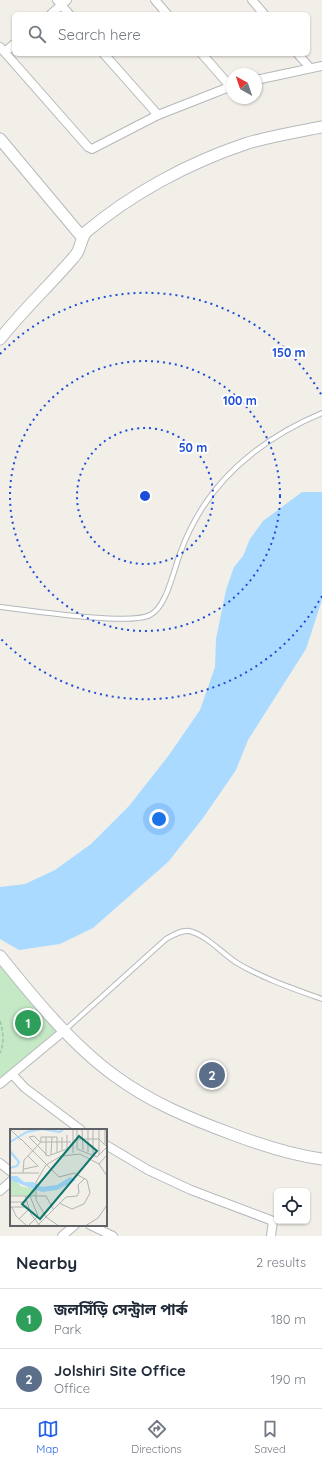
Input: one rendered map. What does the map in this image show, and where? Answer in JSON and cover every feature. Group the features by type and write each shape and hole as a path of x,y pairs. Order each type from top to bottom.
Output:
{"street":[{"path":"155,0 165,12"},
{"path":"252,0 262,12"},
{"path":"52,12 62,2 68,12"},
{"path":"12,45 2,49 88,147 95,148 158,115 226,88"},
{"path":"106,56 158,115"},
{"path":"204,56 226,80"},
{"path":"300,56 310,68"},
{"path":"262,79 322,66"},
{"path":"0,339 16,319 76,256 82,237 90,228 117,209 162,181 206,159 246,144 322,127"},
{"path":"0,139 82,237"},
{"path":"0,956 65,1030 108,1070 157,1102 194,1120 261,1145 322,1159"},
{"path":"0,1084 65,1030"},
{"path":"12,1074 25,1088 81,1129"},
{"path":"107,1146 142,1166 191,1190 273,1221 271,1236"},
{"path":"0,1163 10,1171"},
{"path":"0,1191 10,1182"},
{"path":"62,1236 74,1226"},
{"path":"92,1226 113,1236"}],"lane":[{"path":"0,607 119,619 150,616 161,605 189,531 216,488 237,466 269,441 303,421 322,413"},
{"path":"65,1030 166,939 178,932 188,931 199,934 237,963 254,972 322,999"}],"path":[{"path":"0,1021 3,1031 3,1042 0,1053"}],"green space":[{"path":"0,963 60,1028 0,1078"}],"water":[{"path":"302,492 322,492 322,600 306,649 248,740 236,770 203,818 168,862 93,928 60,944 19,950 0,939 0,887 25,884 55,870 91,844 129,806 169,755 200,710 215,667 216,639 226,590 234,567 243,556 250,539 263,521"}],"place":[{"name":"জলসিঁড়ি সেন্ট্রাল পার্ক","path":"28,1023"},
{"name":"Jolshiri Site Office","path":"212,1075"}]}
